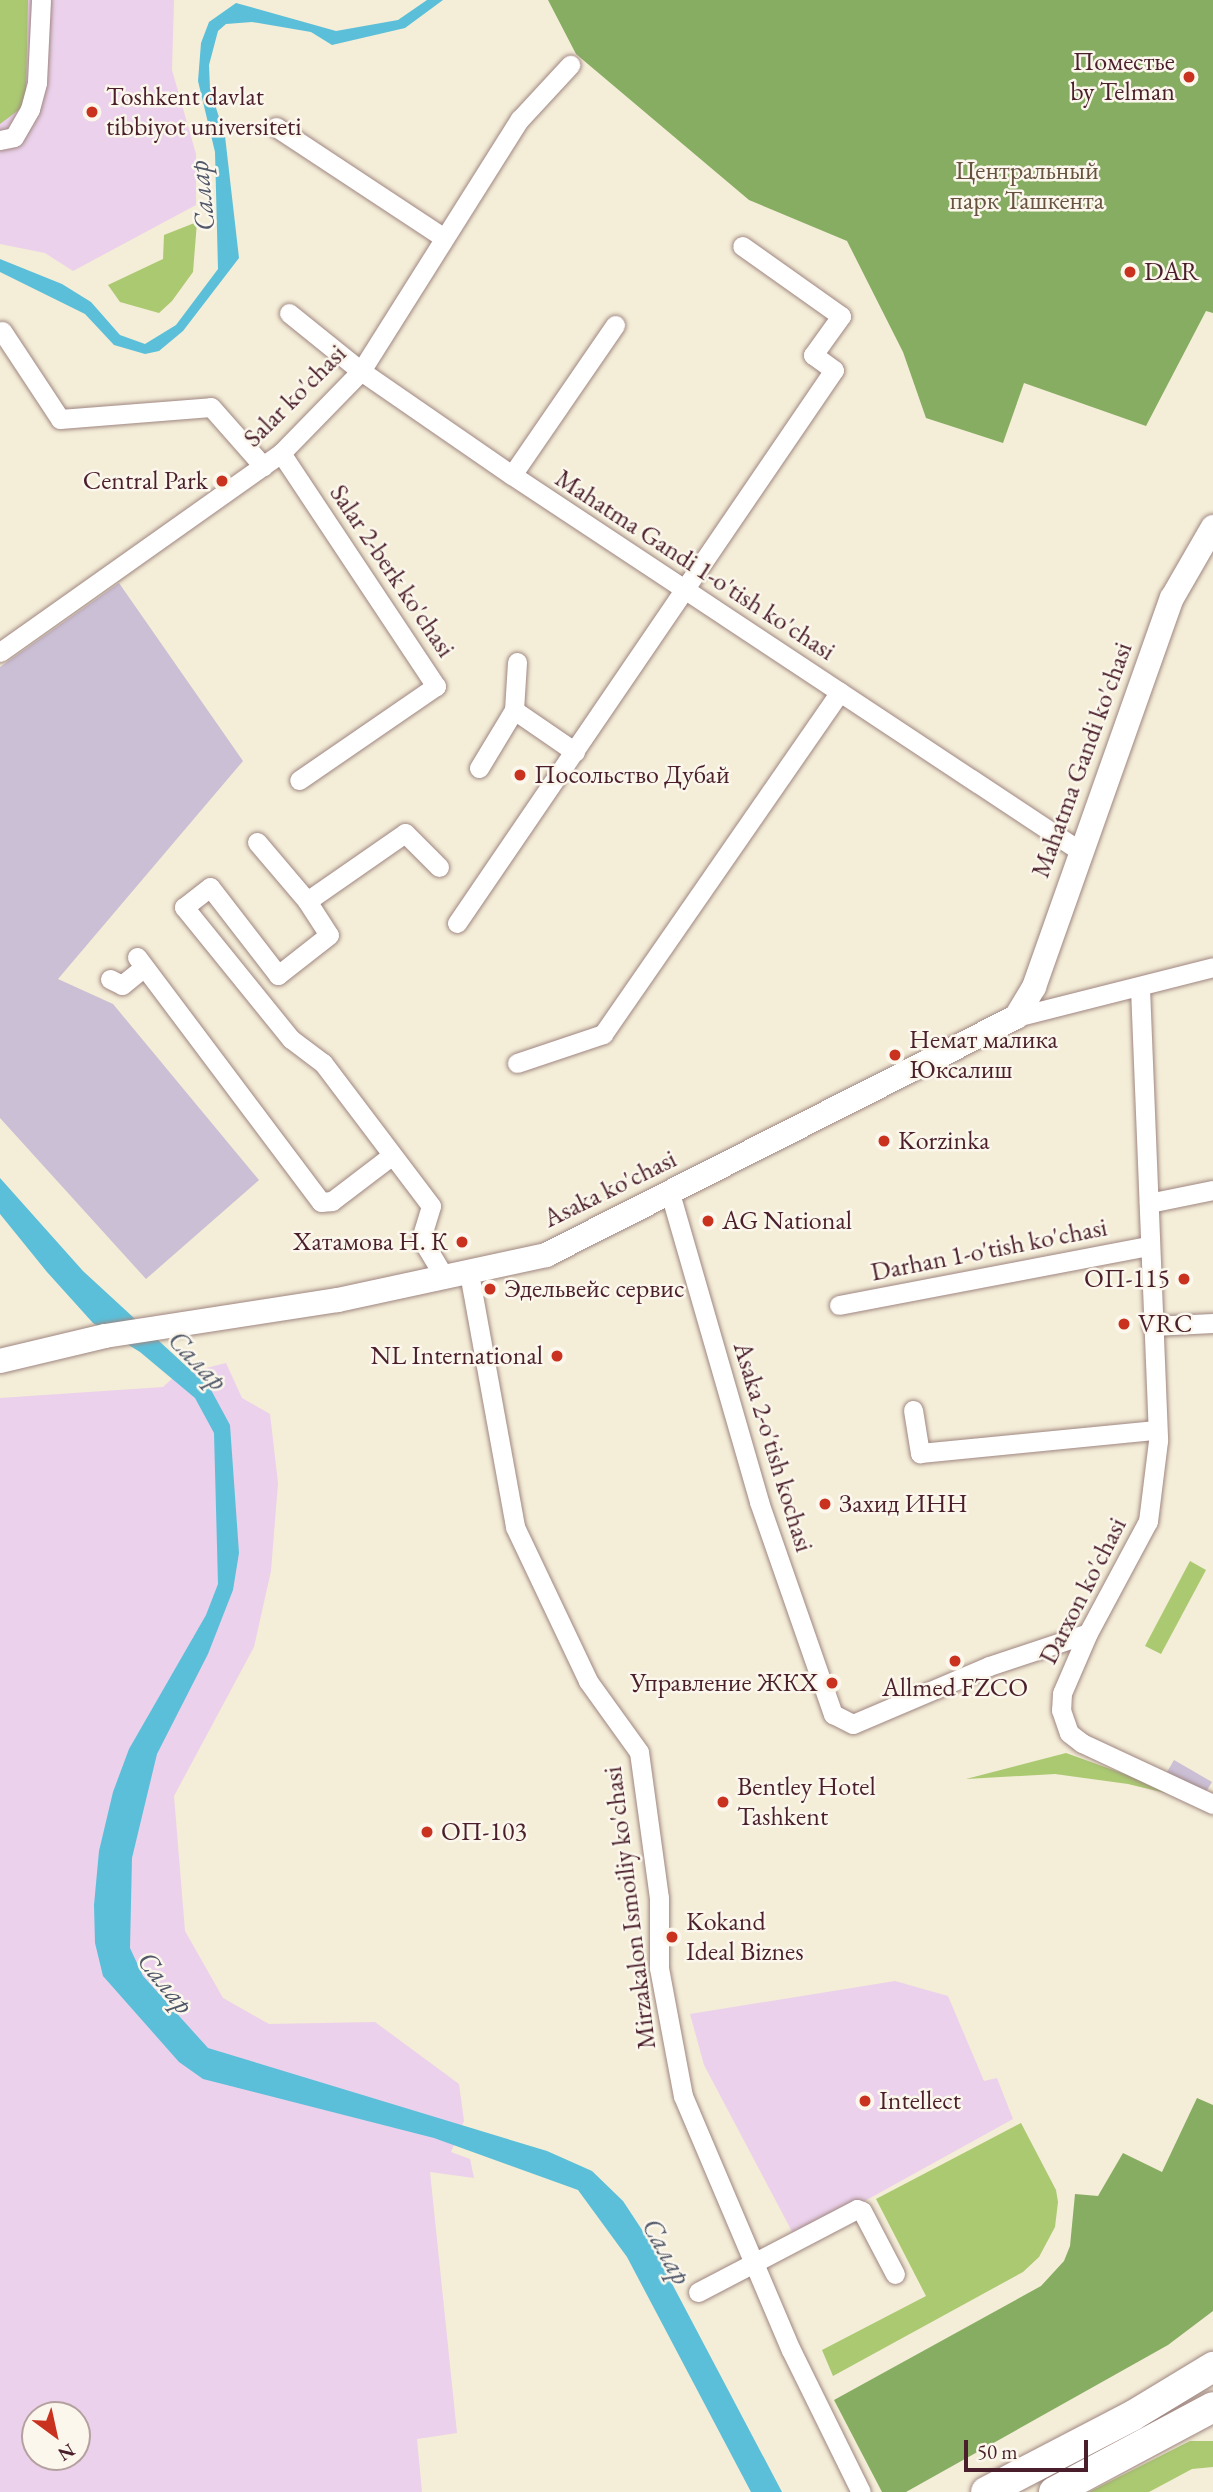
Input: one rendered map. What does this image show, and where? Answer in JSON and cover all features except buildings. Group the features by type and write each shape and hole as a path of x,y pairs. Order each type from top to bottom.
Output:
{"main road":[{"path":"986,2492 1132,2416 1213,2367"},
{"path":"1054,2492 1213,2407"},
{"path":"1147,2444 1213,2433"}],"street":[{"path":"0,140 14,137 30,109 37,82 41,0"},
{"name":"Salar ko'chasi","path":"0,652 281,453 361,372 443,237 520,119 570,65"},
{"path":"276,127 443,237"},
{"path":"457,923 834,370 813,355 841,316 742,246"},
{"name":"Mahatma Gandi 1-o'tish ko'chasi","path":"289,313 361,372 512,475 685,587 1080,851"},
{"path":"512,475 615,325"},
{"path":"2,331 60,419 211,407 264,466"},
{"name":"Salar 2-berk ko'chasi","path":"281,453 436,686 299,780"},
{"name":"Mahatma Gandi ko'chasi","path":"1016,1017 1034,987 1080,851 1172,598 1213,527"},
{"path":"479,768 513,710 517,662"},
{"path":"517,1063 603,1034 840,692"},
{"path":"513,710 575,751"},
{"path":"307,901 405,833 439,867"},
{"path":"256,993 329,935 307,901 257,842"},
{"path":"278,975 207,887 185,909 291,1039 323,1063 430,1206 421,1238 457,1275"},
{"path":"110,979 122,985 140,962 321,1202 332,1201 391,1156"},
{"name":"Asaka ko'chasi","path":"0,1362 105,1336 159,1329 457,1275 546,1255 1016,1017 1140,988 1213,967"},
{"name":"Darxon ko'chasi","path":"1140,988 1156,1430 1148,1521 1088,1633 1061,1701 1065,1726 1082,1743 1213,1804"},
{"path":"1149,1203 1213,1190"},
{"name":"Asaka 2-o'tish kochasi","path":"670,1194 759,1502 833,1714 853,1724 989,1666 1088,1633"},
{"name":"Darhan 1-o'tish ko'chasi","path":"839,1305 1148,1246"},
{"name":"Mirzakalon Ismoiliy ko'chasi","path":"457,1275 514,1527 589,1681 639,1752 659,1898 659,1968 678,2076 754,2262 861,2492"},
{"path":"1153,1326 1213,1323"},
{"path":"913,1410 920,1453 1156,1430"},
{"path":"698,2292 859,2209 895,2274"}],"shaded area":[{"name":"Toshkent davlat tibbiyot universiteti","path":"0,0 174,0 172,70 196,154 196,205 73,271 45,253 0,244"},
{"path":"119,583 243,761 58,979 113,1004 259,1180 146,1279 0,1118 0,667"},
{"path":"226,1363 242,1398 270,1414 278,1483 271,1571 254,1647 174,1796 185,1931 223,1998 269,2024 375,2022 459,2084 464,2121 451,2152 470,2159 474,2178 430,2172 457,2433 417,2439 422,2492 0,2492 0,1398 163,1387 175,1376"},
{"path":"1174,1760 1212,1782 1206,1792 1167,1772"},
{"name":"Intellect","path":"895,1981 948,1996 984,2081 997,2078 1013,2119 796,2239 704,2065 690,2014"}],"green space":[{"path":"0,0 28,0 26,92 20,109 0,124"},
{"name":"Центральный парк Ташкента","path":"548,0 1213,0 1213,313 1206,311 1146,426 1024,383 1003,443 926,418 903,352 847,241 749,200 576,54"},
{"path":"197,222 193,272 172,301 159,313 120,302 108,285 163,259 164,235"},
{"path":"1190,1561 1206,1570 1161,1654 1145,1646"},
{"path":"1066,1753 1202,1802 1128,1784 1055,1774 966,1779"},
{"path":"1197,2098 1213,2105 1213,2311 1168,2345 906,2492 882,2492 834,2400 1041,2286 1064,2261 1070,2246 1075,2194 1098,2196 1123,2153 1162,2172"},
{"path":"1021,2123 1056,2190 1058,2202 1055,2227 1039,2257 1023,2272 833,2376 822,2350 926,2296 876,2199"},
{"path":"1190,2441 1213,2441 1213,2467 1192,2469 1149,2492 1089,2492"}],"water":[{"name":"Салар","path":"427,0 443,0 405,28 332,45 311,32 252,22 226,24 218,31 209,65 210,89 225,136 239,258 183,331 159,351 145,354 114,345 85,314 0,272 0,259 62,284 91,302 120,335 145,344 176,325 218,269 215,152 198,81 201,43 209,22 236,3 336,31 398,20"},
{"name":"Салар","path":"0,1178 83,1271 210,1388 230,1425 239,1553 233,1590 208,1654 157,1754 132,1858 130,1948 143,1976 208,2048 547,2151 592,2171 623,2201 650,2242 782,2492 751,2492 627,2257 578,2190 434,2138 203,2079 179,2062 103,1976 95,1943 94,1905 99,1851 113,1792 129,1749 206,1615 218,1584 214,1433 195,1398 140,1352 93,1323 47,1272 0,1214"}],"place":[{"name":"Поместье by Telman","path":"1189,77"},
{"name":"Toshkent davlat tibbiyot universiteti","path":"92,112"},
{"name":"DAR","path":"1130,272"},
{"name":"Central Park","path":"222,481"},
{"name":"Посольство Дубай","path":"520,775"},
{"name":"Немат малика Юксалиш","path":"895,1055"},
{"name":"Korzinka","path":"884,1141"},
{"name":"AG National","path":"708,1221"},
{"name":"Хатамова Н. К","path":"462,1242"},
{"name":"ОП-115","path":"1184,1279"},
{"name":"Эдельвейс сервис","path":"490,1289"},
{"name":"VRC","path":"1124,1324"},
{"name":"NL International","path":"557,1356"},
{"name":"Захид ИНН","path":"825,1504"},
{"name":"Allmed FZCO","path":"955,1661"},
{"name":"Управление ЖКХ","path":"832,1683"},
{"name":"Bentley Hotel Tashkent","path":"723,1802"},
{"name":"ОП-103","path":"427,1832"},
{"name":"Kokand Ideal Biznes","path":"672,1937"},
{"name":"Intellect","path":"865,2101"}]}
